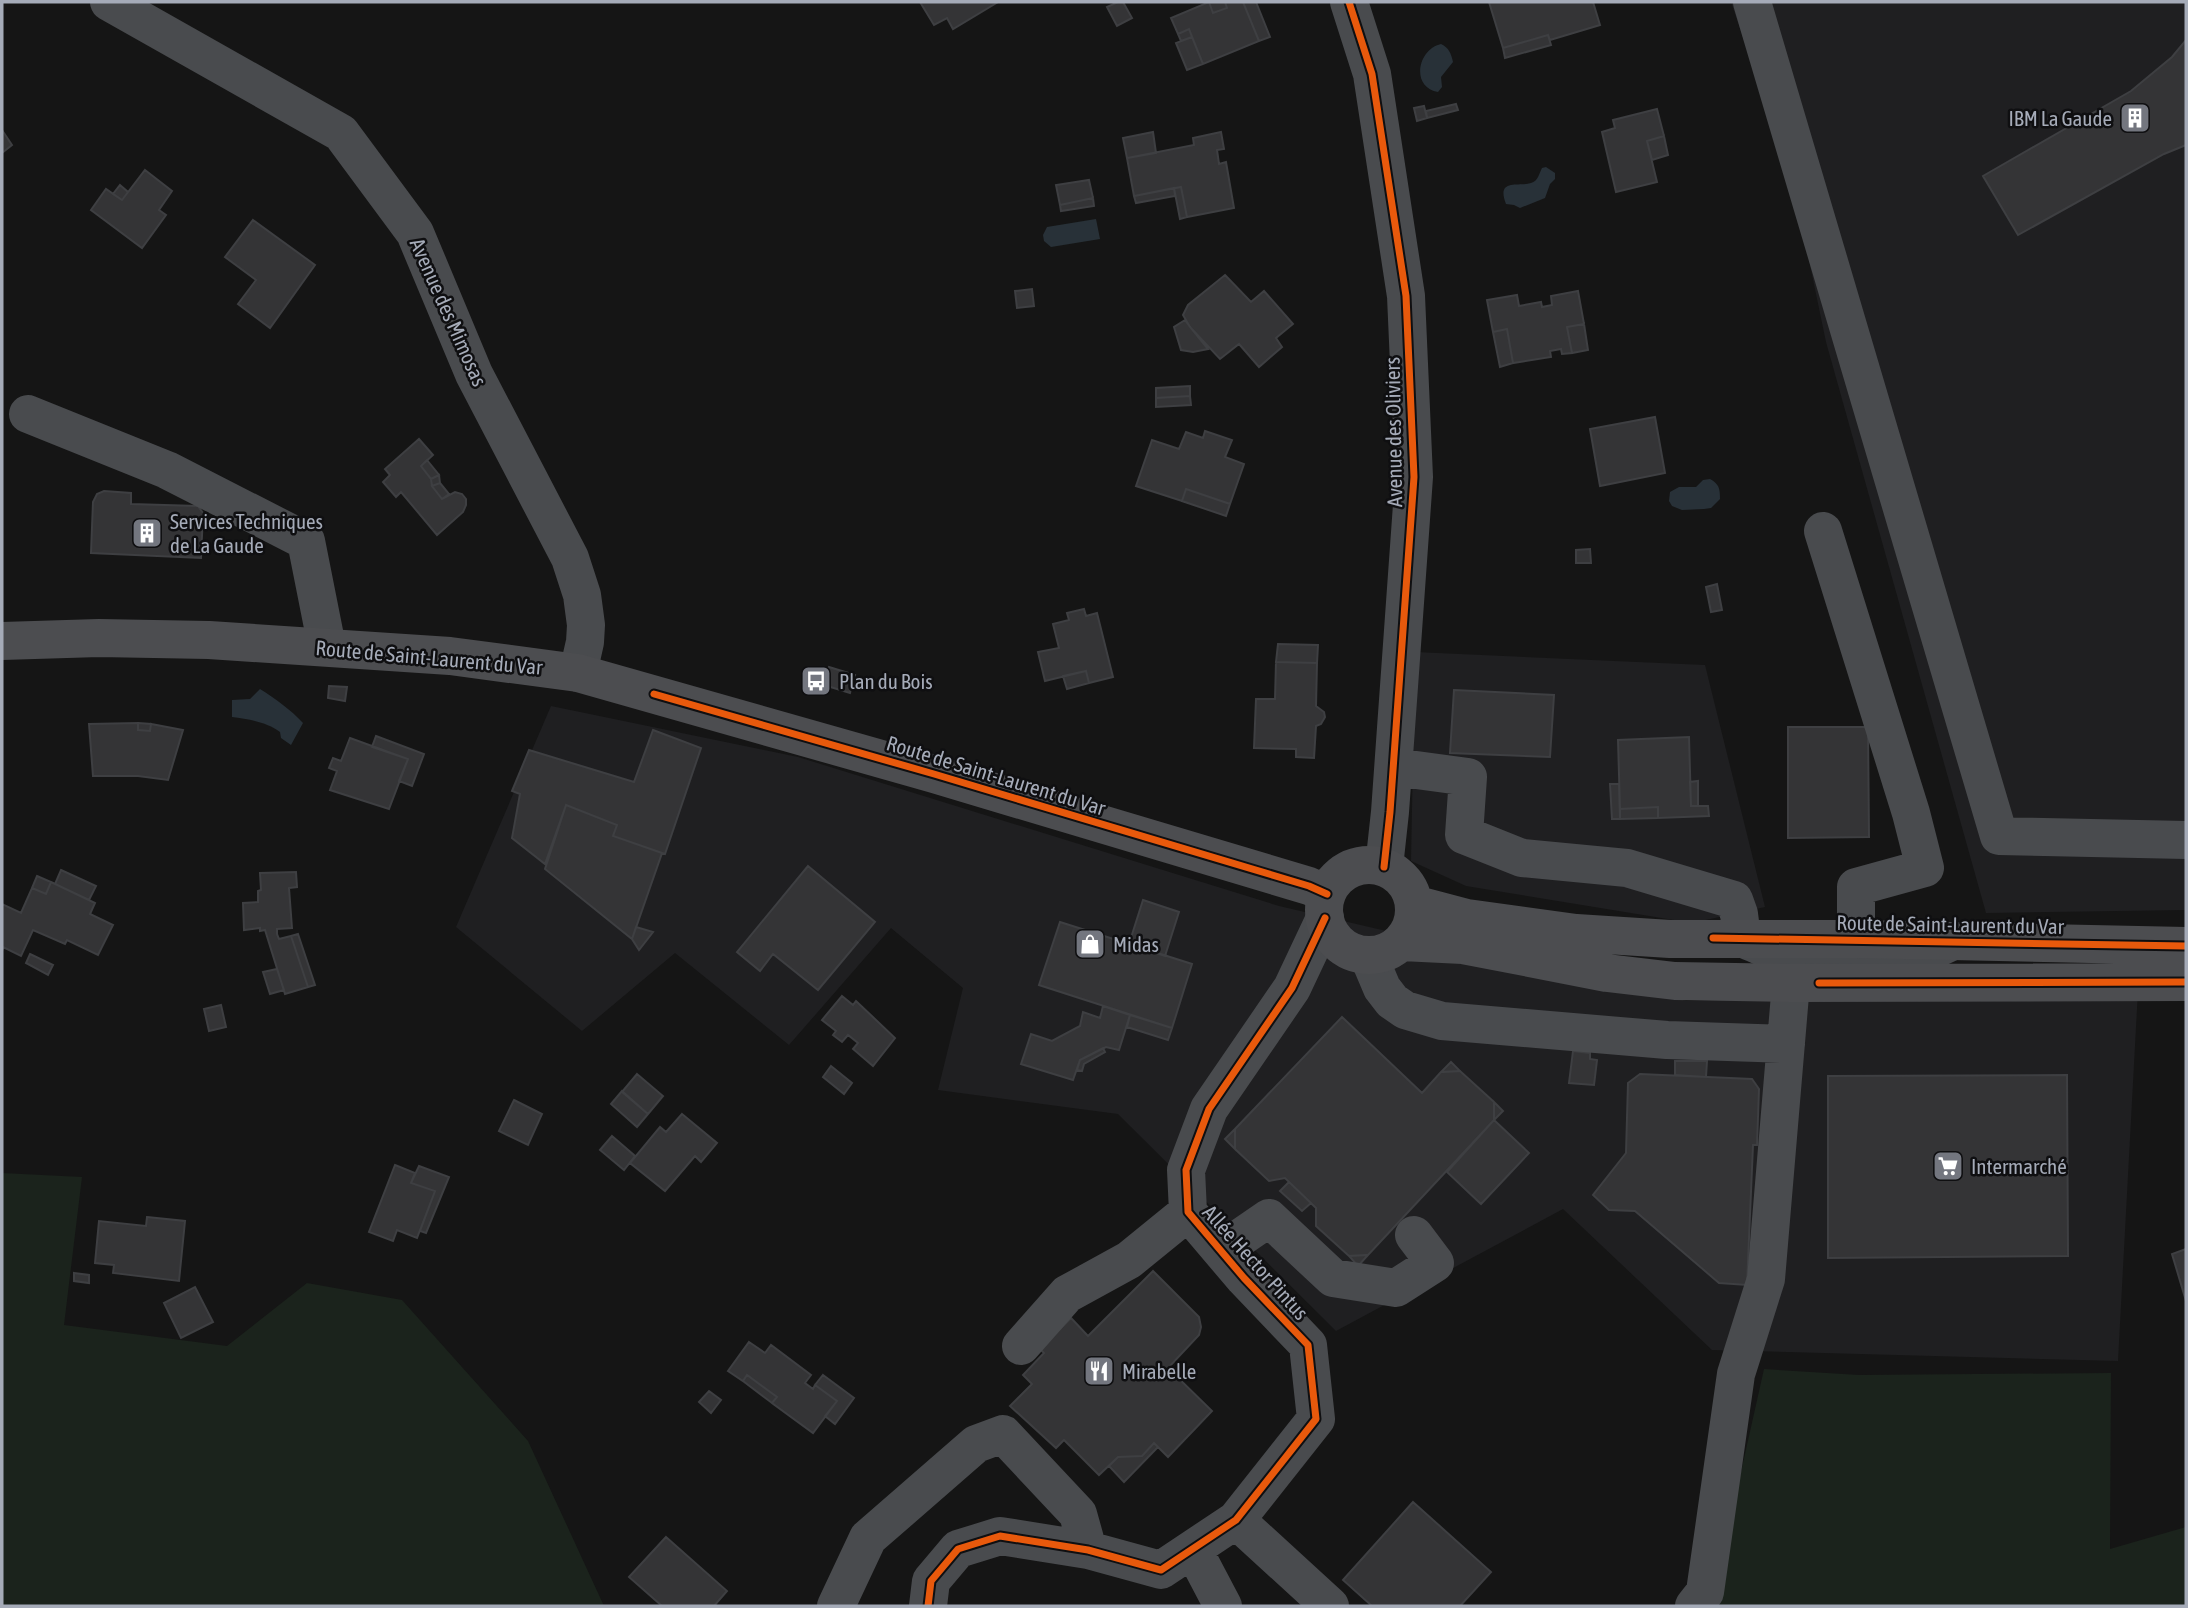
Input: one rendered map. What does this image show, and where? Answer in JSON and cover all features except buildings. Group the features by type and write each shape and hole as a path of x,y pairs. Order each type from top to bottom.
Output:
{"main road":[{"name":"Route de Saint-Laurent du Var","path":"2,642 209,640 450,656 578,673 934,774 1308,886 1326,906"},
{"path":"1375,950 1412,924 1414,904 1408,885 1394,872 1384,867 1365,865 1346,871 1338,878 1326,906 1329,930 1336,940 1375,950 1463,945 1607,973 1675,981 2186,982"},
{"name":"Route de Saint-Laurent du Var","path":"1414,904 1467,918 1576,933 1670,939 1856,939 2186,946"}],"street":[{"name":"Avenue des Mimosas","path":"108,2 341,133 415,233 474,374 570,558 582,595 586,625 578,673"},
{"name":"Avenue des Oliviers","path":"1349,2 1373,74 1406,296 1414,477 1394,767 1384,867"},
{"path":"1752,2 1999,836 2186,840"},
{"path":"28,414 167,470 306,541 327,647"},
{"path":"1824,531 1911,813 1925,868 1856,887 1856,939"},
{"path":"1394,767 1468,777 1464,835 1522,859 1627,868 1734,900 1742,938 1782,958 1790,971 1766,1279 1736,1374 1704,1592 1694,1606"},
{"name":"Allée Hector Pintus","path":"928,1606 931,1581 958,1549 1000,1536 1088,1549 1161,1570 1236,1520 1316,1419 1308,1345 1244,1278 1188,1212 1186,1170 1209,1109 1292,988 1326,906"},
{"path":"1791,983 1799,968 1810,962 1896,962 1921,956 1954,941"},
{"path":"2141,946 2165,957 2186,961"},
{"path":"1375,950 1382,988 1392,1001 1405,1010 1442,1021 1667,1040 1786,1044"},
{"name":"Allée Hector Pintus","path":"1292,988 1316,972 1375,950"},
{"path":"1021,1346 1067,1294 1129,1260 1188,1212"},
{"path":"1221,1251 1269,1217 1333,1278 1396,1288 1435,1263 1414,1235"},
{"path":"836,1606 868,1538 976,1444 1003,1434 1079,1514 1088,1549"},
{"path":"1236,1520 1330,1606"},
{"path":"1193,1549 1223,1606"}],"shaded area":[{"name":"IBM La Gaude","path":"1731,2 2186,2 2186,910 1986,913 1826,342 1794,188"},
{"path":"1441,44 1449,51 1453,62 1441,77 1442,87 1438,92 1423,83 1420,68 1427,53"},
{"path":"1546,167 1555,173 1555,179 1545,198 1520,208 1506,204 1506,187 1533,182 1542,168"},
{"path":"1096,219 1100,239 1051,247 1044,241 1043,235 1047,227"},
{"path":"1710,479 1717,485 1720,495 1720,499 1711,508 1682,510 1672,506 1669,501 1670,492 1679,487 1696,487 1703,480"},
{"path":"1415,652 1705,665 1765,907 1692,923 1466,886 1411,861"},
{"path":"260,689 303,723 291,745 281,738 280,732 269,726 232,717 232,700 250,699"},
{"path":"551,706 798,757 1279,906 1687,1001 2138,990 2118,1361 1712,1350 1563,1209 1336,1331 1118,1114 938,1090 963,988 891,928 789,1045 675,953 582,1031 456,927"},
{"path":"2,1173 82,1177 64,1325 227,1346 307,1283 402,1300 528,1441 604,1606 2,1606"},
{"path":"1764,1369 1859,1375 2111,1373 2110,1549 2186,1527 2186,1606 1711,1606"}],"cycle path":[{"path":"1349,2 1372,74 1406,296 1414,477 1384,867"},
{"path":"654,694 934,774 1309,886 1327,894"},
{"path":"928,1606 931,1581 958,1549 1000,1536 1088,1550 1161,1570 1236,1520 1316,1419 1308,1345 1244,1278 1188,1212 1186,1170 1209,1109 1292,988 1325,918"},
{"path":"1713,938 2186,946"},
{"path":"1819,983 2186,982"}],"place":[{"name":"IBM La Gaude","path":"2135,118"},
{"name":"Services Techniques de La Gaude","path":"147,533"},
{"name":"Plan du Bois","path":"816,681"},
{"name":"Midas","path":"1090,944"},
{"name":"Intermarché","path":"1948,1166"},
{"name":"Mirabelle","path":"1099,1371"}]}
